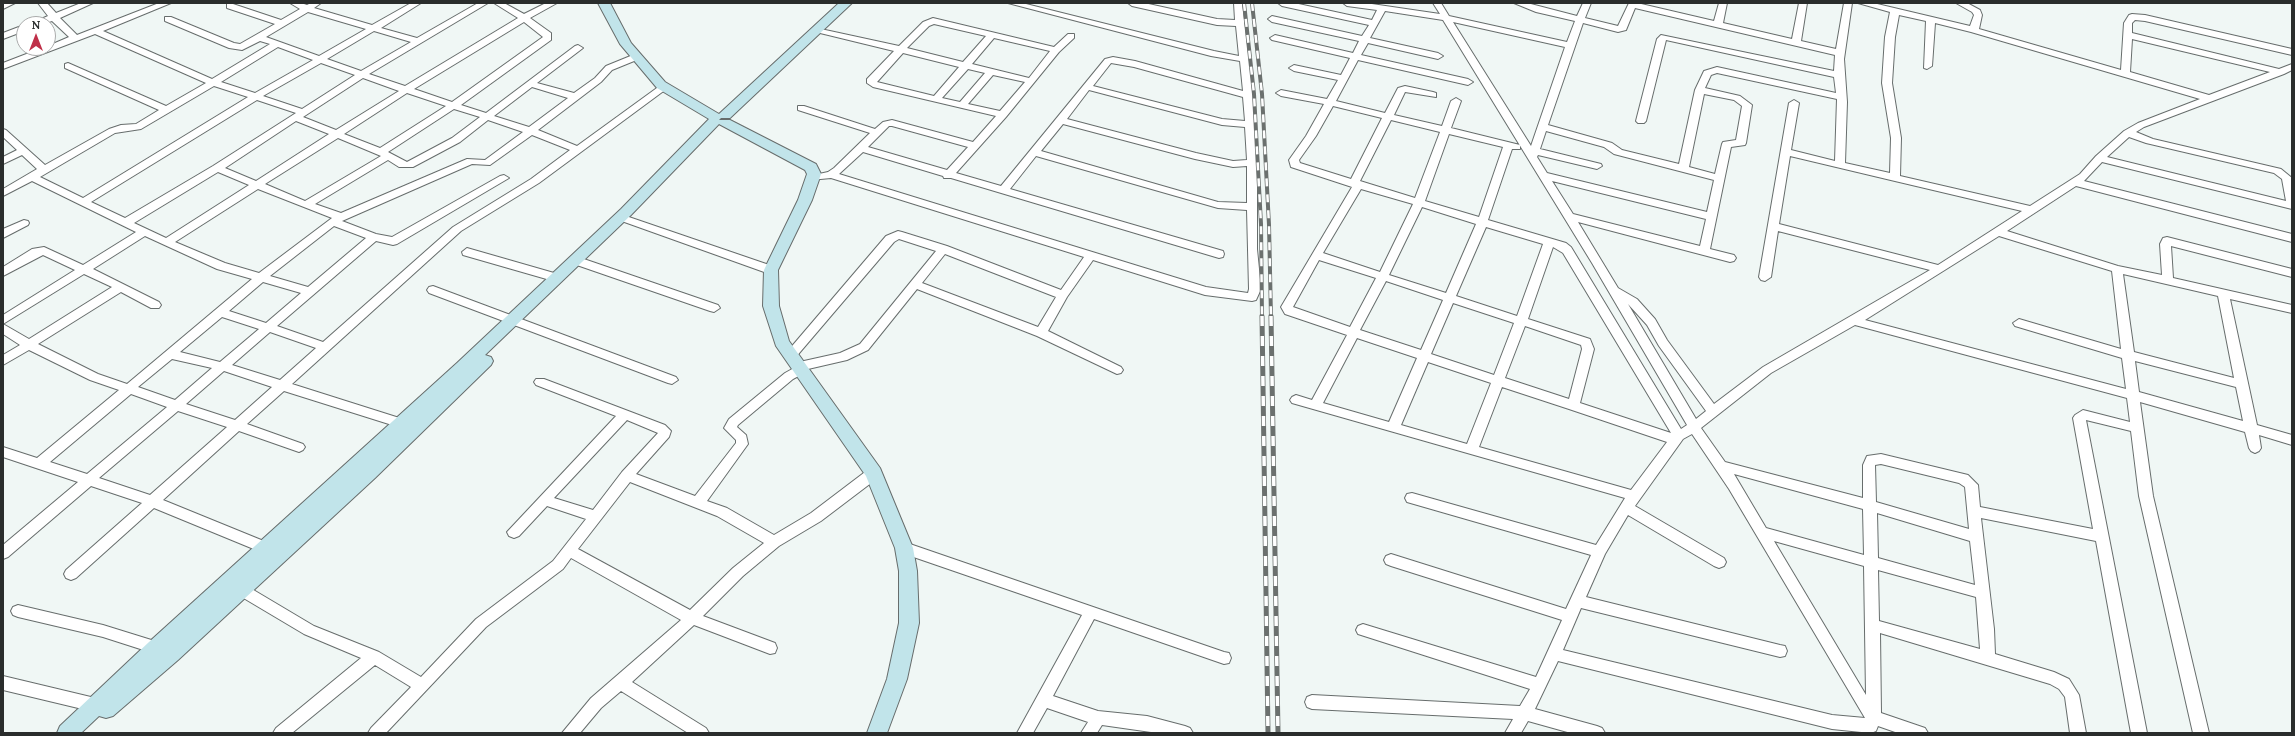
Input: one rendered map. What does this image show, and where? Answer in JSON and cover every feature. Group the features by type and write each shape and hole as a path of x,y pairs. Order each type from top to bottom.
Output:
{"street":[{"path":"3,6 11,3"},
{"path":"42,3 53,16"},
{"path":"56,16 89,3"},
{"path":"3,66 167,3"},
{"path":"294,3 307,9 417,41"},
{"path":"168,20 237,47 246,46 317,3"},
{"path":"83,202 258,95 417,3"},
{"path":"125,223 217,168 364,73 484,3"},
{"path":"306,205 385,154 548,38 548,35 524,18 498,3"},
{"path":"167,242 406,90 524,18 553,3"},
{"path":"604,3 636,57 664,87 720,120 811,167 814,178 771,270 771,306 782,342 874,473 904,548 908,571 909,624 897,679 877,733"},
{"path":"80,733 235,586 410,426 624,219 668,181 720,120 819,30 846,3"},
{"path":"1012,3 1214,54 1243,59"},
{"path":"1132,3 1211,21 1239,23"},
{"path":"814,178 831,175 1206,291 1252,297 1255,289 1251,207 1252,163 1248,95 1238,3"},
{"path":"1282,3 1374,24"},
{"path":"1347,3 1442,17 1570,46"},
{"path":"1437,3 1442,17 1523,150 1542,175 1613,289 1685,433"},
{"path":"1518,3 1607,28 1620,29 1623,28 1632,4 1678,12 1718,24 1840,53"},
{"path":"1393,428 1482,223 1523,150 1543,127 1570,46 1587,3"},
{"path":"1718,24 1723,3"},
{"path":"1796,42 1803,3"},
{"path":"1840,165 1840,53 1848,3"},
{"path":"1862,3 1974,30 2210,99"},
{"path":"1960,3 1976,10 1978,15 1974,30"},
{"path":"230,6 282,24"},
{"path":"1382,9 1294,163 1297,167 1419,202 1482,223 1562,246 1567,250 1685,433 1722,466 1832,654 1870,726"},
{"path":"1894,178 1896,138 1887,76 1890,37 1895,10"},
{"path":"2125,75 2130,18 2136,16 2292,52"},
{"path":"56,19 75,38"},
{"path":"1272,19 1438,56"},
{"path":"1927,66 1931,19"},
{"path":"1003,115 872,84 872,79 926,24 933,21 1056,50"},
{"path":"819,30 1031,81"},
{"path":"3,36 16,31"},
{"path":"96,31 212,82 258,95 385,154 403,165 409,164 456,140 578,48"},
{"path":"936,99 993,34"},
{"path":"948,176 1003,115 1056,50 1072,36"},
{"path":"2128,36 2281,72"},
{"path":"1641,121 1664,37 1839,75"},
{"path":"261,38 364,73 406,90 531,131 578,150"},
{"path":"1275,38 1468,82"},
{"path":"3,193 112,131 121,128 138,127 279,43"},
{"path":"38,465 262,277 337,219 428,181 471,161 489,162 576,97 611,67 636,57"},
{"path":"1002,191 1105,64 1113,60 1248,95"},
{"path":"68,66 167,110"},
{"path":"1513,733 1540,685 1599,552 1626,507 1685,433 1767,370 1854,321 1940,269 2075,182 2093,168 2100,158 2128,133 2141,126 2292,67"},
{"path":"1294,68 1343,78"},
{"path":"1683,169 1700,90 1707,73 1714,70 1841,97"},
{"path":"962,106 991,71"},
{"path":"530,84 576,97"},
{"path":"71,574 457,229 535,181 664,87"},
{"path":"1087,87 1222,122 1250,124"},
{"path":"1433,95 1405,89 1401,90 1356,184 1288,305 1288,309 1291,312 1352,334 1572,406 1685,433"},
{"path":"1700,90 1737,98 1747,105 1741,143 1727,144 1704,251"},
{"path":"1281,93 1329,102 1446,132 1597,166"},
{"path":"1314,406 1382,278 1419,202 1446,132 1456,101"},
{"path":"1765,276 1794,103"},
{"path":"801,108 876,132"},
{"path":"1060,120 1195,156 1233,164 1252,163"},
{"path":"831,175 882,126 892,123 974,146"},
{"path":"1543,127 1608,145 1618,152 1720,178"},
{"path":"3,132 44,170"},
{"path":"2100,158 2292,206 2287,178 2278,171 2150,141 2128,133"},
{"path":"860,148 948,176 1219,254"},
{"path":"3,161 23,150"},
{"path":"1033,152 1218,205 1251,207"},
{"path":"1785,152 2032,210"},
{"path":"217,168 306,205 374,237 393,241 504,178"},
{"path":"1542,175 1712,217"},
{"path":"32,177 144,232 221,266 311,292"},
{"path":"2075,182 2292,238"},
{"path":"1568,216 1730,258"},
{"path":"624,219 771,270"},
{"path":"3,234 24,223"},
{"path":"1774,226 1940,269"},
{"path":"3,320 144,232"},
{"path":"1998,232 2117,269 2292,310"},
{"path":"698,503 742,444 742,438 730,428 733,422 789,376 797,363 893,236 902,235 943,249 1063,295"},
{"path":"3,553 270,328 374,237"},
{"path":"2168,280 2165,244 2167,241 2292,273"},
{"path":"1471,450 1521,321 1549,242"},
{"path":"797,363 843,357 864,347 943,249"},
{"path":"3,272 30,255 40,251 121,287 155,306"},
{"path":"466,252 557,278"},
{"path":"1316,254 1382,278 1450,298 1587,343 1588,349 1572,406"},
{"path":"1041,333 1063,295 1091,255"},
{"path":"517,323 557,278 579,262"},
{"path":"579,262 714,308"},
{"path":"2117,269 2146,496 2201,733"},
{"path":"916,284 1041,333 1117,370"},
{"path":"3,361 121,287"},
{"path":"1613,289 1633,302 1651,322 1663,343 1713,412"},
{"path":"433,290 517,323 672,380"},
{"path":"2223,293 2236,362 2255,448"},
{"path":"220,312 326,347"},
{"path":"1854,321 2133,395 2292,440"},
{"path":"2019,323 2128,355 2242,384"},
{"path":"3,328 29,345 94,377 299,447"},
{"path":"170,354 224,367 410,426"},
{"path":"376,733 481,624 545,576 570,551 627,476 666,433 661,428 540,382"},
{"path":"1296,400 1635,496"},
{"path":"514,532 624,415"},
{"path":"2137,428 2083,415 2079,416 2100,536 2139,733"},
{"path":"67,733 156,648 235,586 266,548 410,426"},
{"path":"5,456 89,479 152,502 266,548"},
{"path":"1870,726 1872,563 1869,505 1869,465 1872,460 1876,458 1967,481 1972,489 1988,658"},
{"path":"1722,466 1869,505 1977,537"},
{"path":"570,733 596,703 670,640 728,580 774,542 816,517 874,473"},
{"path":"627,476 722,512 774,542"},
{"path":"1412,498 1599,552"},
{"path":"544,500 596,517"},
{"path":"1626,507 1719,562"},
{"path":"1975,511 2100,536"},
{"path":"1761,532 1983,593"},
{"path":"904,548 1224,658"},
{"path":"570,551 692,618 770,648"},
{"path":"1390,560 1571,617"},
{"path":"235,586 309,630 374,657 422,686"},
{"path":"1579,600 1780,651"},
{"path":"18,611 103,631 156,648"},
{"path":"1025,733 1091,612"},
{"path":"1872,625 2054,678 2064,684 2072,695 2078,733"},
{"path":"1362,630 1540,685"},
{"path":"1554,654 1832,722 1920,733"},
{"path":"281,733 374,657"},
{"path":"3,683 95,705"},
{"path":"621,683 701,733"},
{"path":"1043,700 1098,718 1147,723 1185,733"},
{"path":"1312,702 1524,713 1597,733"},
{"path":"1089,733 1098,718"}],"railway":[{"path":"1244,3 1254,94 1261,224 1262,317"},
{"path":"1252,3 1262,94 1269,225 1271,317"},
{"path":"1262,316 1268,733"},
{"path":"1271,316 1278,733"}]}
